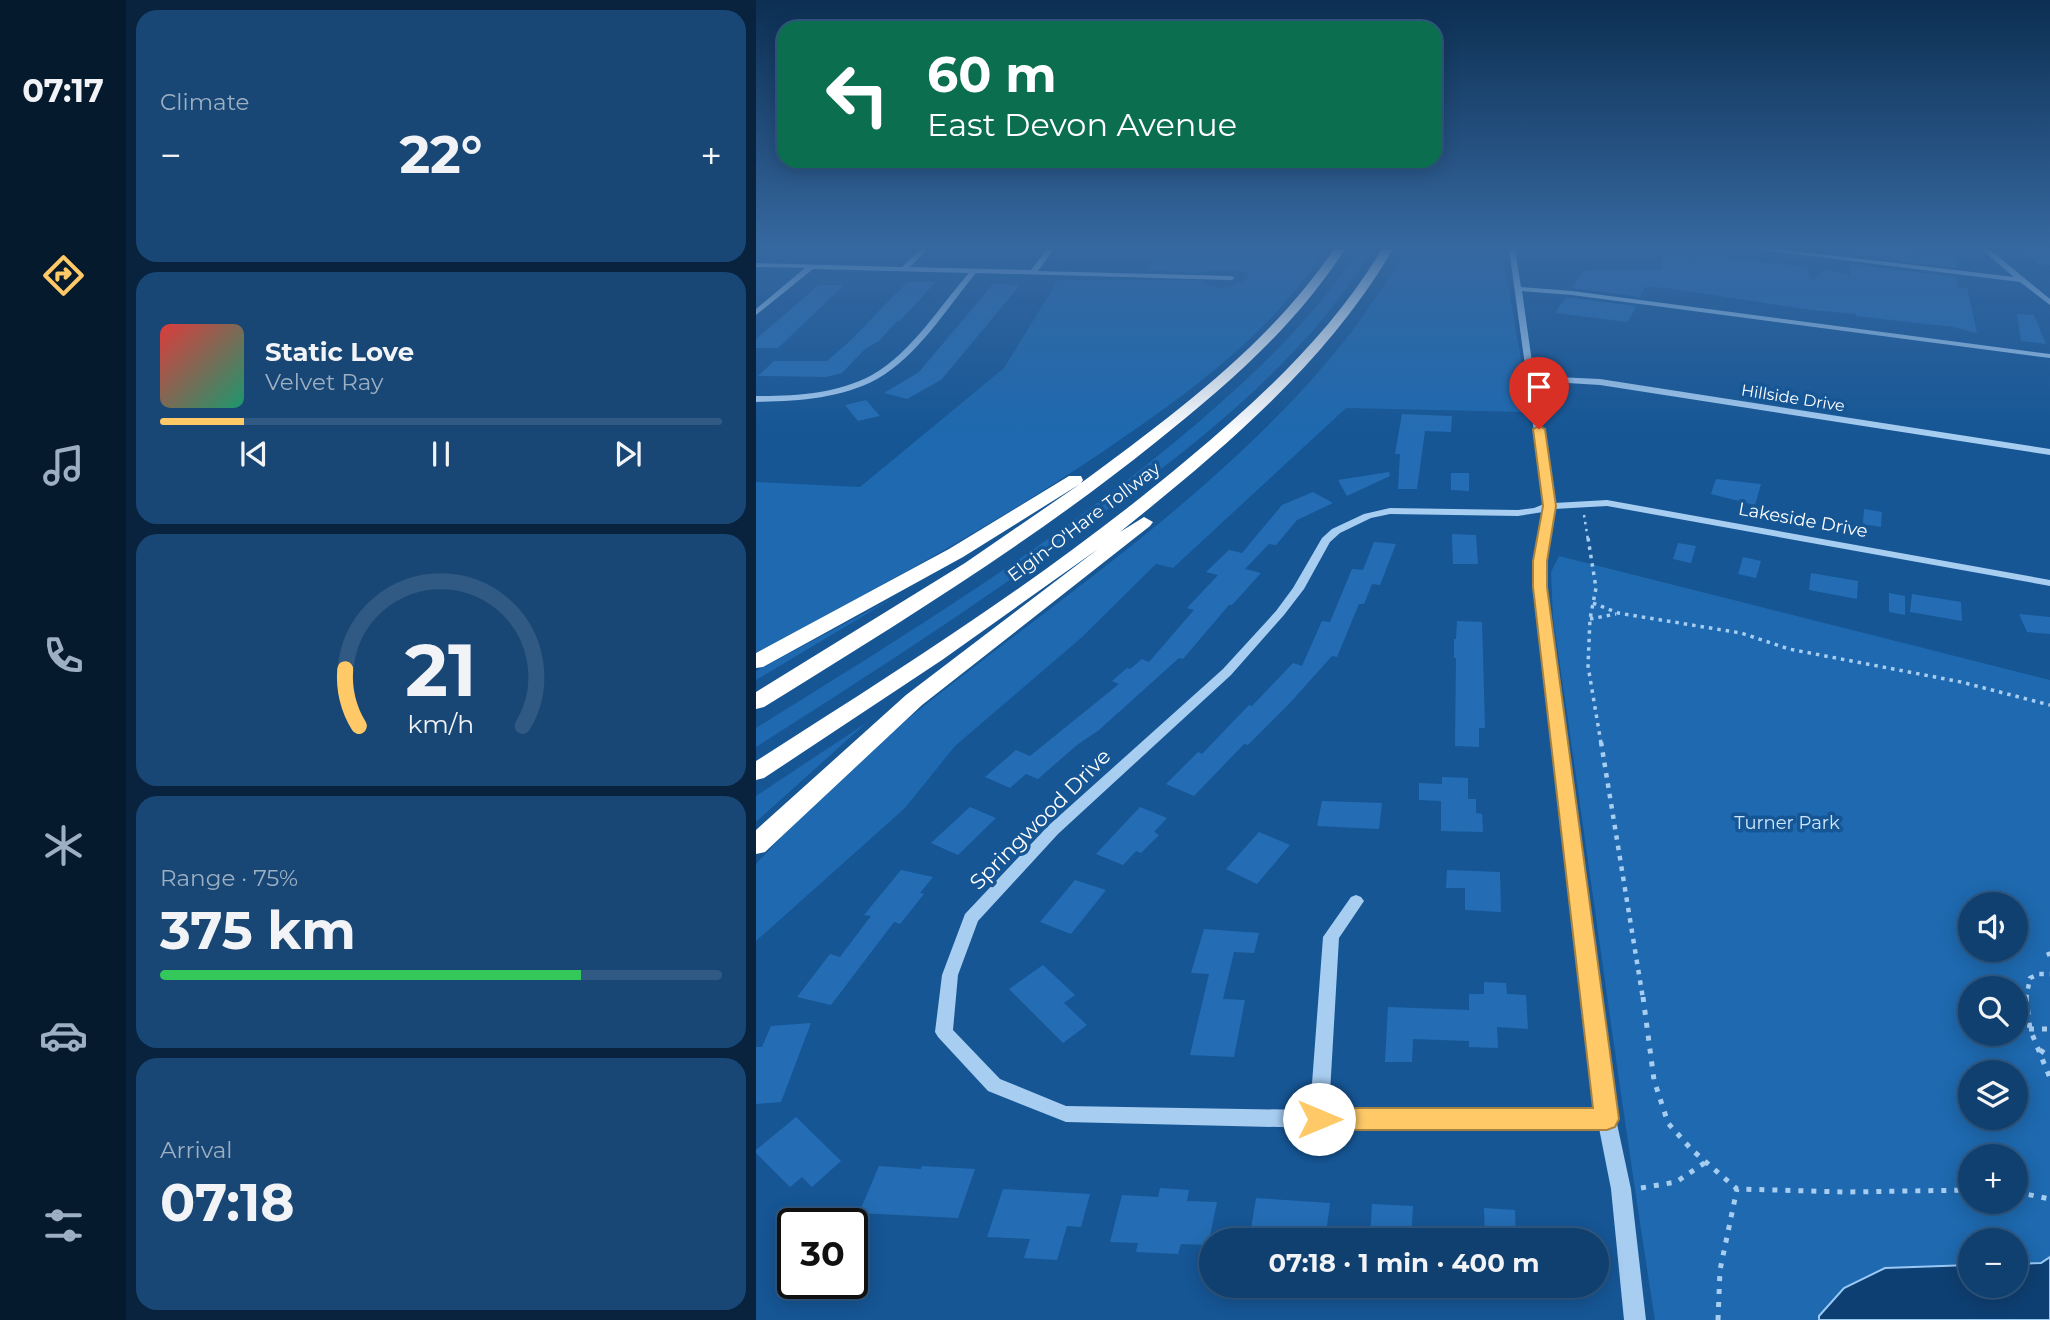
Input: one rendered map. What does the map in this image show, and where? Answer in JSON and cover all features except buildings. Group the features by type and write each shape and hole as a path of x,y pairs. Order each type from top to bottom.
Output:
{"highway":[{"name":"Elgin-O'Hare Tollway","path":"756,702 971,568 1154,437 1204,396 1293,311"},
{"name":"Elgin-O'Hare Tollway","path":"756,772 1027,591 1177,479 1255,411 1315,350 1347,311"},
{"path":"756,662 879,597 976,541 1098,465 1154,437"},
{"path":"756,845 914,700 1156,512 1177,479"}],"street":[{"path":"756,399 821,393 878,374 902,355 940,311"},
{"path":"1521,311 1549,506 1540,561 1540,587 1607,1119 1621,1189 1635,1320"},
{"path":"1705,311 2050,356"},
{"name":"Hillside Drive","path":"1531,378 1600,382 2050,452"},
{"name":"Lakeside Drive","path":"1549,506 1581,502 1636,507 2050,583"},
{"name":"Springwood Drive","path":"1549,506 1518,513 1390,511 1368,516 1336,531 1326,540 1298,589 1280,613 1227,672 1053,830 971,918 950,975 944,1032 994,1085 1066,1114 1319,1119 1607,1119"},
{"path":"1319,1119 1331,937 1356,901"}],"path":[{"path":"1581,502 1596,580 1590,619 1588,666 1634,930 1659,1101 1668,1124 1737,1189 1845,1192 1958,1190"},
{"path":"1593,603 1618,613 1741,633 1789,649 1961,682 2050,705"},
{"path":"1590,619 1618,613"},
{"path":"2050,974 2039,974 2030,978 2024,993 2031,1029 2050,1078"},
{"path":"2031,1029 2050,1029"},
{"path":"2039,1049 2050,1057"},
{"path":"1621,1189 1670,1186 1682,1181 1706,1162"},
{"path":"1718,1320 1716,1291 1737,1189"},
{"path":"2028,1194 2050,1199"}],"green space":[{"path":"1039,311 1278,311 1214,371 1089,461 996,520 901,575 756,653 756,482 860,487 1004,368"},
{"path":"1312,311 1328,311 1251,394 1179,455 1019,574 756,747 756,728 984,583 1095,505 1149,463 1266,361"},
{"path":"1367,311 1513,311 1530,412 1346,408 1173,568 1156,564 1081,638 955,746 905,808 756,941 756,864 776,842 884,739 1116,558 1207,483 1305,387"},
{"name":"Turner Park","path":"1559,556 2050,680 2050,1320 1655,1320 1553,618 1551,572"},
{"path":"895,597 756,680 756,671"},
{"path":"866,723 756,822 756,796"}],"shaded area":[{"path":"2050,1257 2050,1320 1819,1320 1819,1316 1844,1288 1885,1268 1958,1265 1958,1298 2028,1298 2028,1264 2041,1263"}],"route":[{"path":"1319,1119 1607,1119 1540,587 1540,561 1549,506 1539,429"}]}
